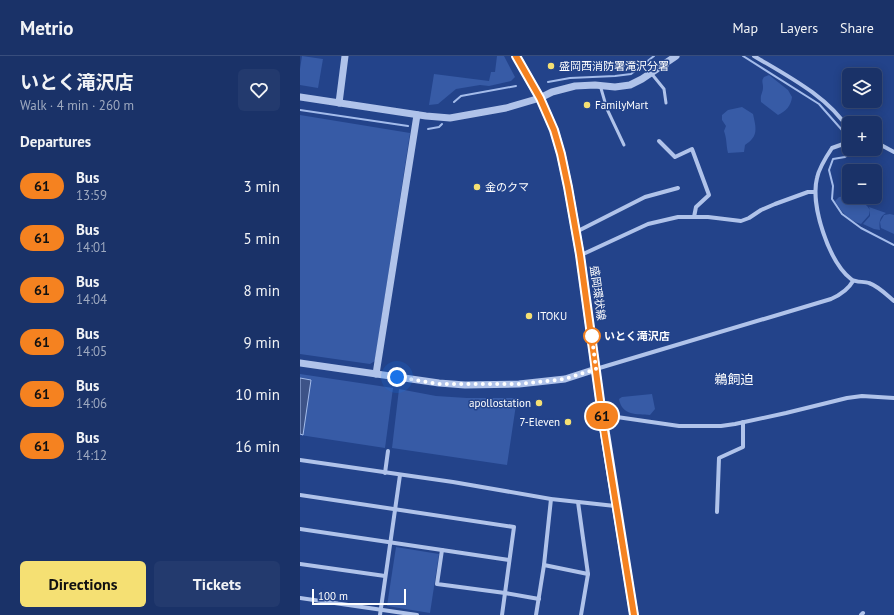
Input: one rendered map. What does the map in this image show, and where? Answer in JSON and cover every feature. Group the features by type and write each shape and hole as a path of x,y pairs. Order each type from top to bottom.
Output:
{"main road":[{"name":"盛岡環状線","path":"516,56 540,98 554,130 561,154 580,255 602,415 634,615"}],"street":[{"path":"339,103 345,56"},
{"path":"300,96 418,115 450,118 506,108 540,98 552,92 575,86 615,86 630,84 651,73 676,56"},
{"path":"754,56 818,97 836,112 842,120"},
{"path":"376,374 418,115"},
{"path":"659,141 675,157 692,149 709,195 696,207 694,217"},
{"path":"842,144 832,148 829,153 817,177 815,192 819,216 829,249 834,259 853,281 869,283 894,301"},
{"path":"882,146 894,152"},
{"path":"576,232 645,197 678,188"},
{"path":"580,255 648,224 678,217 741,220 749,218 761,210 789,198 808,192 815,192"},
{"path":"300,363 439,384 519,384 565,379 831,299 842,294 853,281"},
{"path":"602,415 679,426 721,426 847,398 862,396 894,398"},
{"path":"717,512 719,458 743,447 743,422"},
{"path":"385,473 388,451"},
{"path":"300,460 551,499 616,506"},
{"path":"381,612 400,475"},
{"path":"300,495 514,527 502,615"},
{"path":"536,615 544,565 551,499"},
{"path":"578,502 588,574 581,615"},
{"path":"300,529 510,560"},
{"path":"442,550 437,584 539,599"},
{"path":"300,564 385,576"},
{"path":"544,565 588,574"},
{"path":"300,598 381,612 417,615"}],"lane":[{"path":"651,73 664,89 666,103"},
{"path":"600,85 607,109 624,145"}],"shaded area":[{"path":"302,56 323,59 318,88 300,85"},
{"path":"497,56 504,56 515,77 511,81 489,86 480,85 456,89 438,104 429,105 434,74 489,81 491,72 495,72"},
{"path":"769,75 788,90 792,97 788,108 778,115 761,102 763,80 764,77"},
{"path":"742,107 753,114 755,128 754,135 753,138 745,145 744,152 728,153 724,131 726,126 722,120 722,115 728,110"},
{"path":"300,115 410,133 375,361 370,364 300,354"},
{"path":"839,197 842,197 842,204 865,204 870,210 869,215 861,224 857,223 843,212 835,201"},
{"path":"869,207 886,213 880,220 880,230 863,224 870,216"},
{"path":"884,215 894,215 894,234 881,228 880,222"},
{"path":"300,374 393,388 385,448 300,435"},
{"path":"300,378 311,380 303,435 300,434"},
{"path":"399,389 436,396 467,398 517,398 507,465 392,448"},
{"path":"652,394 655,409 650,415 635,414 623,409 619,399 622,397"},
{"path":"396,547 439,554 430,613 387,606"}],"waterway":[{"path":"548,82 570,78 631,74 654,56"},
{"path":"743,56 819,104 842,130"},
{"path":"454,102 461,96 516,86"},
{"path":"300,110 408,126"},
{"path":"428,129 439,127 442,124"},
{"path":"846,156 833,159 829,170 833,186 832,199 842,214 861,228 894,245"}],"bus line":[{"name":"61","path":"516,56 540,98 554,130 568,187 580,255 604,430 634,615"}],"place":[{"name":"盛岡西消防署滝沢分署","path":"551,66"},
{"name":"FamilyMart","path":"587,105"},
{"name":"金のクマ","path":"477,187"},
{"name":"ITOKU","path":"529,316"},
{"name":"いとく滝沢店","path":"592,336"},
{"name":"apollostation","path":"539,403"},
{"name":"7-Eleven","path":"568,422"}],"district":[{"name":"鵜飼迫","path":"734,379"}],"route":[{"path":"397,377 439,384 464,385 519,384 565,379 596,369 591,330 592,336"}]}
